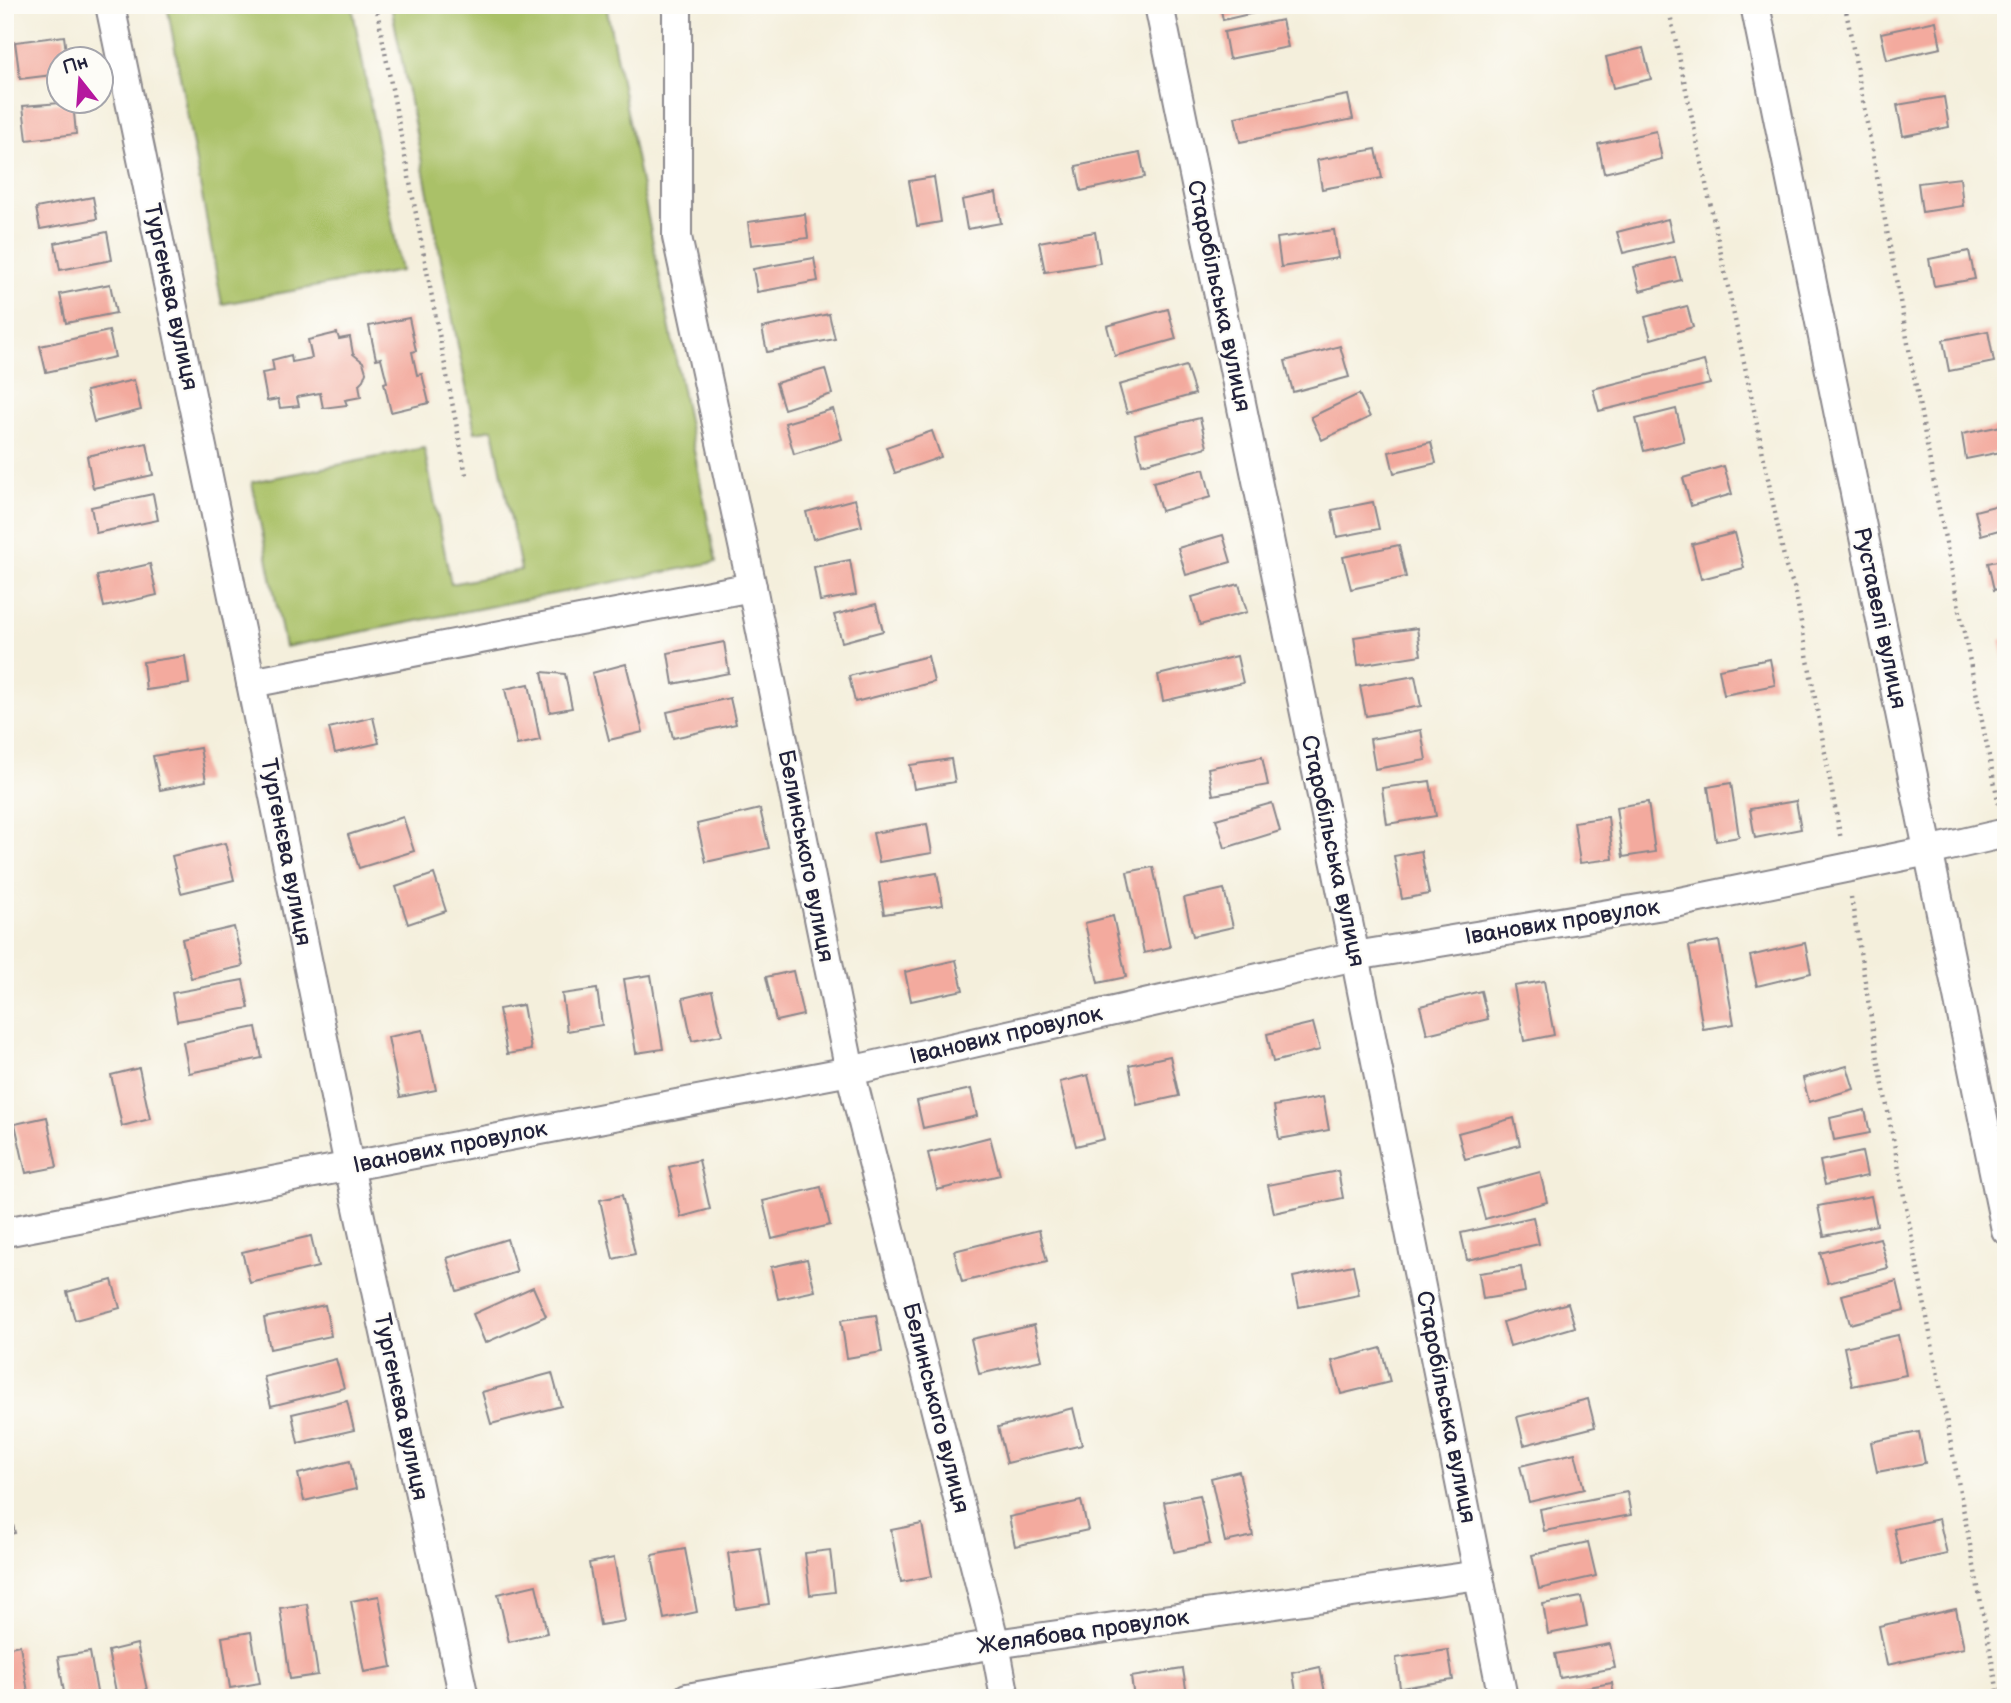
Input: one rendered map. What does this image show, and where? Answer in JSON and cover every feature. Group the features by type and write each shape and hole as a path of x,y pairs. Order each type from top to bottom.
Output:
{"street":[{"name":"Тургенєва вулиця","path":"110,5 349,1166 464,1698"},
{"name":"Белинського вулиця","path":"677,5 677,237 752,587 850,1071 995,1644 1005,1698"},
{"name":"Старобільська вулиця","path":"1159,5 1355,956 1503,1698"},
{"name":"Руставелі вулиця","path":"1755,5 2006,1230"},
{"path":"251,683 752,587"},
{"name":"Іванових провулок","path":"5,1231 850,1071 1355,956 1675,904 2005,833"},
{"name":"Желябова провулок","path":"687,1698 995,1644 1479,1574"}],"path":[{"path":"376,5 466,475"},
{"path":"1668,5 1786,567 1796,589 1876,1048 1999,1698"},
{"path":"1845,5 1936,494 2005,833"}],"green space":[{"path":"167,5 352,5 401,271 222,304"},
{"path":"391,5 606,5 716,562 285,647 252,482 424,448 451,584 521,570 493,429 475,432"}],"building":[{"path":"1220,5 1283,5 1284,6 1223,20"},
{"path":"1282,20 1288,47 1229,59 1224,32"},
{"path":"1936,21 1941,48 1887,60 1881,33"},
{"path":"64,36 65,46 46,46 46,76 20,79 15,42"},
{"path":"1643,48 1651,79 1613,88 1606,57"},
{"path":"1348,95 1353,119 1240,142 1235,117"},
{"path":"1944,97 1949,127 1903,136 1897,105"},
{"path":"46,104 46,116 74,116 76,134 27,140 23,106"},
{"path":"1656,131 1662,159 1604,173 1598,144"},
{"path":"1376,149 1382,178 1322,189 1317,160"},
{"path":"1140,153 1145,177 1081,191 1076,166"},
{"path":"934,177 941,222 917,226 909,181"},
{"path":"1960,178 1963,206 1922,212 1918,183"},
{"path":"996,193 1001,223 967,229 962,200"},
{"path":"93,197 97,219 40,229 36,208"},
{"path":"805,214 808,238 751,245 748,222"},
{"path":"1668,219 1673,241 1623,253 1617,232"},
{"path":"1334,230 1338,258 1281,267 1277,238"},
{"path":"107,232 112,260 60,270 55,243"},
{"path":"1095,232 1100,263 1045,272 1039,242"},
{"path":"1969,251 1975,279 1934,286 1929,259"},
{"path":"1675,257 1681,280 1640,291 1634,267"},
{"path":"814,258 818,281 757,292 753,269"},
{"path":"110,284 116,313 66,323 60,294"},
{"path":"1687,306 1693,327 1651,339 1645,317"},
{"path":"1168,309 1176,339 1115,356 1107,326"},
{"path":"829,314 835,339 767,352 762,328"},
{"path":"409,318 416,351 412,352 417,375 422,374 429,403 391,412 381,358 376,359 369,326"},
{"path":"109,331 115,357 46,372 40,346"},
{"path":"1988,331 1994,362 1949,371 1943,340"},
{"path":"337,333 339,339 350,337 353,354 363,362 366,372 359,384 361,397 345,400 347,405 323,408 320,393 297,397 299,406 280,408 278,399 267,401 262,373 274,371 272,360 291,355 292,362 312,358 308,340"},
{"path":"1340,346 1349,377 1293,392 1285,361"},
{"path":"1704,361 1710,384 1599,411 1593,389"},
{"path":"1186,366 1195,394 1127,413 1119,385"},
{"path":"825,369 832,394 784,409 776,383"},
{"path":"134,380 141,410 94,422 86,391"},
{"path":"1359,394 1370,417 1322,440 1311,417"},
{"path":"833,409 842,439 794,454 785,423"},
{"path":"1676,409 1684,441 1644,451 1636,419"},
{"path":"1200,418 1207,447 1142,464 1135,434"},
{"path":"2006,425 2006,451 1966,459 1962,434"},
{"path":"932,431 941,457 895,473 886,447"},
{"path":"1431,442 1436,463 1394,473 1389,452"},
{"path":"147,443 153,475 93,488 87,456"},
{"path":"1724,466 1732,494 1691,506 1683,478"},
{"path":"1204,469 1211,497 1161,511 1153,482"},
{"path":"153,494 158,520 96,533 91,507"},
{"path":"855,499 862,526 813,539 806,512"},
{"path":"1373,502 1379,529 1337,537 1332,510"},
{"path":"2006,503 2006,528 1981,535 1975,511"},
{"path":"1735,533 1744,568 1701,579 1692,544"},
{"path":"1223,535 1231,562 1186,575 1178,548"},
{"path":"1399,545 1406,577 1351,589 1343,557"},
{"path":"2006,559 2006,587 1994,590 1988,563"},
{"path":"850,560 856,595 820,601 814,567"},
{"path":"150,564 157,595 104,607 97,576"},
{"path":"1239,584 1247,612 1200,625 1192,597"},
{"path":"876,604 883,631 842,642 834,615"},
{"path":"1417,628 1421,655 1358,665 1354,637"},
{"path":"2006,638 2006,663 2005,663 2000,640"},
{"path":"724,642 729,673 673,684 668,653"},
{"path":"185,656 189,684 146,690 143,662"},
{"path":"928,656 934,682 855,702 849,676"},
{"path":"1237,656 1243,683 1163,701 1158,675"},
{"path":"1770,659 1775,685 1724,695 1719,669"},
{"path":"626,664 643,732 609,740 592,673"},
{"path":"542,672 565,674 572,708 550,712"},
{"path":"1415,676 1421,706 1366,716 1360,686"},
{"path":"529,684 540,740 517,745 505,689"},
{"path":"730,698 736,724 673,738 667,712"},
{"path":"373,717 379,743 335,753 329,728"},
{"path":"1421,730 1426,760 1375,769 1370,739"},
{"path":"200,748 206,781 160,790 153,756"},
{"path":"1262,757 1268,785 1213,795 1208,768"},
{"path":"951,759 955,782 914,789 910,765"},
{"path":"1430,781 1436,816 1387,824 1382,788"},
{"path":"1731,783 1739,837 1716,841 1708,787"},
{"path":"1796,801 1801,829 1755,838 1750,809"},
{"path":"1648,802 1655,852 1623,857 1616,807"},
{"path":"1272,803 1280,831 1225,848 1216,819"},
{"path":"760,809 769,848 706,862 697,824"},
{"path":"403,817 414,851 359,868 348,835"},
{"path":"1608,817 1613,859 1580,863 1574,822"},
{"path":"927,824 932,853 879,862 873,833"},
{"path":"225,843 234,880 181,893 172,856"},
{"path":"1421,851 1429,894 1402,899 1394,856"},
{"path":"1153,867 1170,947 1144,953 1127,872"},
{"path":"937,873 943,905 884,914 879,883"},
{"path":"434,874 446,911 408,924 396,887"},
{"path":"1224,889 1233,927 1193,936 1184,898"},
{"path":"1113,916 1126,977 1098,983 1085,923"},
{"path":"234,927 243,966 191,978 182,939"},
{"path":"1719,941 1734,1024 1703,1029 1689,946"},
{"path":"1805,943 1811,973 1757,986 1750,956"},
{"path":"956,960 963,990 911,1001 905,972"},
{"path":"793,971 803,1015 776,1021 766,977"},
{"path":"651,975 663,1049 636,1053 624,979"},
{"path":"243,980 249,1008 177,1021 172,993"},
{"path":"1544,981 1554,1035 1524,1041 1514,986"},
{"path":"597,989 602,1025 567,1031 562,994"},
{"path":"712,991 722,1035 692,1041 683,998"},
{"path":"1481,991 1488,1019 1427,1034 1420,1006"},
{"path":"523,1005 531,1050 507,1054 499,1009"},
{"path":"1313,1023 1320,1050 1273,1062 1267,1034"},
{"path":"256,1027 262,1058 189,1073 183,1042"},
{"path":"423,1030 436,1090 400,1097 388,1037"},
{"path":"1170,1056 1179,1096 1137,1105 1129,1065"},
{"path":"1847,1066 1854,1089 1809,1102 1803,1078"},
{"path":"139,1068 150,1119 122,1126 111,1075"},
{"path":"1088,1075 1104,1139 1076,1146 1060,1082"},
{"path":"971,1089 977,1116 923,1128 917,1101"},
{"path":"1323,1097 1329,1130 1279,1139 1274,1106"},
{"path":"1865,1110 1870,1133 1834,1140 1830,1118"},
{"path":"47,1117 57,1167 26,1173 15,1124"},
{"path":"1514,1118 1520,1145 1465,1159 1458,1133"},
{"path":"990,1137 1000,1175 937,1190 928,1153"},
{"path":"1862,1152 1867,1176 1825,1185 1820,1161"},
{"path":"699,1160 710,1209 681,1217 669,1167"},
{"path":"1338,1171 1343,1198 1274,1213 1268,1185"},
{"path":"1540,1172 1547,1202 1485,1219 1477,1189"},
{"path":"821,1187 830,1225 772,1239 763,1201"},
{"path":"622,1195 635,1254 613,1259 600,1200"},
{"path":"1871,1196 1877,1225 1824,1236 1818,1206"},
{"path":"1533,1217 1539,1244 1467,1260 1461,1233"},
{"path":"1039,1230 1047,1261 962,1282 954,1251"},
{"path":"311,1236 318,1267 250,1283 242,1252"},
{"path":"1880,1238 1888,1268 1828,1283 1820,1253"},
{"path":"507,1239 517,1272 457,1291 447,1258"},
{"path":"807,1259 815,1291 778,1299 771,1267"},
{"path":"1353,1265 1359,1295 1299,1307 1293,1277"},
{"path":"1521,1267 1525,1292 1483,1299 1479,1273"},
{"path":"112,1280 120,1308 75,1320 67,1292"},
{"path":"1897,1281 1904,1310 1850,1324 1842,1295"},
{"path":"533,1287 546,1316 485,1343 473,1314"},
{"path":"1568,1303 1575,1327 1510,1346 1503,1322"},
{"path":"325,1305 331,1336 270,1349 264,1318"},
{"path":"876,1315 882,1352 847,1358 841,1320"},
{"path":"1034,1325 1042,1360 979,1374 971,1339"},
{"path":"1898,1335 1906,1375 1852,1386 1844,1347"},
{"path":"1381,1348 1390,1382 1341,1394 1332,1361"},
{"path":"336,1359 344,1388 271,1406 264,1377"},
{"path":"552,1373 561,1406 491,1424 482,1392"},
{"path":"1588,1399 1595,1427 1524,1445 1517,1417"},
{"path":"347,1401 354,1430 298,1443 292,1414"},
{"path":"1073,1408 1082,1445 1007,1463 998,1427"},
{"path":"1919,1432 1925,1463 1877,1472 1871,1442"},
{"path":"1575,1453 1584,1489 1529,1502 1520,1466"},
{"path":"350,1461 356,1489 304,1501 298,1474"},
{"path":"1239,1471 1253,1536 1225,1542 1211,1478"},
{"path":"1627,1492 1631,1515 1544,1531 1540,1509"},
{"path":"1200,1495 1210,1544 1174,1552 1164,1502"},
{"path":"1081,1501 1088,1530 1015,1546 1009,1517"},
{"path":"9,1508 15,1533 5,1535 5,1509"},
{"path":"1939,1519 1947,1554 1901,1564 1894,1529"},
{"path":"922,1524 932,1576 901,1582 891,1530"},
{"path":"1588,1542 1596,1576 1539,1589 1532,1555"},
{"path":"760,1548 769,1604 736,1609 728,1553"},
{"path":"685,1549 697,1612 664,1619 652,1555"},
{"path":"830,1550 835,1592 810,1595 805,1553"},
{"path":"614,1558 625,1621 600,1625 589,1563"},
{"path":"536,1585 547,1633 509,1642 498,1594"},
{"path":"379,1596 392,1667 364,1672 351,1601"},
{"path":"1581,1597 1587,1626 1548,1634 1543,1604"},
{"path":"307,1604 318,1675 290,1679 280,1608"},
{"path":"1956,1609 1964,1648 1887,1665 1879,1626"},
{"path":"251,1632 260,1683 230,1688 222,1637"},
{"path":"137,1644 147,1690 117,1697 108,1651"},
{"path":"1610,1644 1615,1668 1560,1678 1555,1654"},
{"path":"20,1645 29,1698 5,1698 5,1648"},
{"path":"1448,1650 1453,1680 1400,1688 1396,1658"},
{"path":"90,1652 98,1698 65,1698 58,1657"},
{"path":"1320,1667 1326,1698 1297,1698 1293,1673"},
{"path":"1183,1669 1187,1695 1134,1698 1131,1677"},
{"path":"1612,1683 1614,1698 1555,1698 1554,1693"}]}
